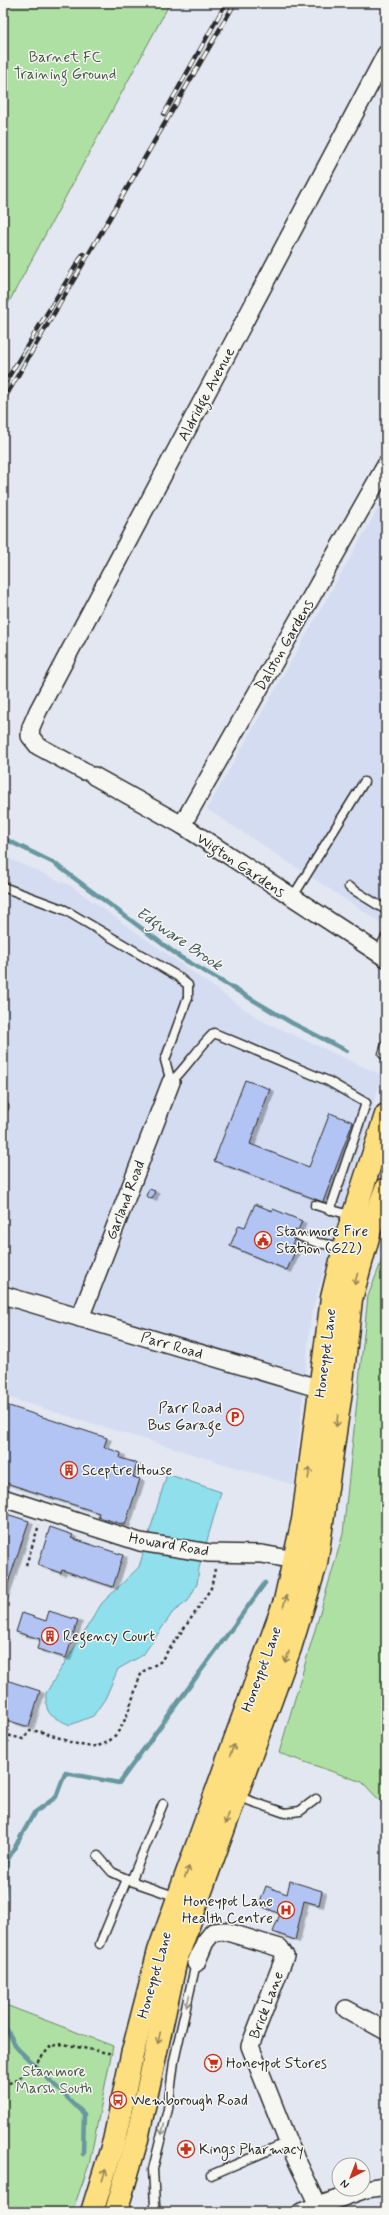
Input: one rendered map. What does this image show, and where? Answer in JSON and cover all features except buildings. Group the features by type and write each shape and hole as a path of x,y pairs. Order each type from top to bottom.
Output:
{"main road":[{"name":"Honeypot Lane","path":"116,2212 136,2139 173,1956 178,1897 285,1601 351,1299 363,1219 386,1115"},
{"name":"Honeypot Lane","path":"92,2212 114,2140 132,2055 173,1956 236,1795 290,1648 316,1564 331,1390 332,1298 344,1247 386,1189"}],"street":[{"name":"Aldridge Avenue","path":"30,736 31,726 38,711 386,54"},
{"name":"Dalston Gardens","path":"182,825 386,465"},
{"name":"Wigton Gardens","path":"30,736 38,746 182,825 381,956"},
{"name":"Garland Road","path":"80,1318 171,1082"},
{"name":"Parr Road","path":"3,1296 331,1390"},
{"name":"Howard Road","path":"3,1498 140,1542 212,1559 262,1554 316,1564"},
{"name":"Brick Lane","path":"173,1956 205,1942 213,1932 224,1931 280,1948 285,1956 250,2046 288,2142 318,2205"},
{"path":"346,2009 386,2031"},
{"path":"301,2212 366,2189 386,2186"}],"lane":[{"path":"291,898 364,782"},
{"path":"3,887 65,910 177,976 188,985 188,997 165,1060 171,1082 186,1068 199,1046 214,1033 328,1080 366,1103 330,1210"},
{"path":"349,887 386,910"},
{"path":"381,956 386,937"},
{"path":"382,1054 386,1045"},
{"path":"315,1205 363,1219"},
{"path":"297,1235 318,1243 344,1247"},
{"path":"236,1795 285,1813 300,1811 316,1799"},
{"path":"100,1944 163,1804"},
{"path":"98,1856 112,1872 129,1880 178,1897"},
{"path":"158,2212 155,2205 153,2169 168,2109 174,2061 173,1956"},
{"path":"211,2175 288,2142"}],"path":[{"path":"26,1565 41,1518"},
{"path":"3,1734 23,1739 30,1731 38,1731 78,1745 96,1746 108,1742 123,1727 142,1672 160,1662 211,1588 212,1559"},
{"path":"3,2085 17,2082 29,2072 51,2046 63,2044 119,2055"}],"shaded area":[{"path":"386,495 386,926 207,809"},
{"path":"3,856 71,886 260,1020 382,1075 311,1315 294,1485 3,1396"}],"green space":[{"name":"Barnet FC Training Ground","path":"3,3 170,3 3,313"},
{"path":"386,1250 386,1807 362,1782 279,1753 343,1534 368,1296"},
{"name":"Stanmore Marsh South","path":"3,2004 113,2046 89,2165 72,2212 7,2212 3,2207"}],"water":[{"path":"167,1474 221,1492 199,1568 197,1584 188,1601 173,1612 143,1655 118,1669 105,1699 93,1716 70,1725 50,1714 46,1701 46,1693 102,1603 139,1567"}],"waterway":[{"name":"Edgware Brook","path":"3,838 54,863 180,957 292,1023 347,1051"},
{"path":"83,2154 84,2114 17,2048 6,2028 3,1913 6,1863 34,1813 56,1797 65,1773 119,1783 265,1583"}],"railway":[{"path":"164,114 226,3"},
{"path":"3,401 235,3"},
{"path":"3,386 83,254"}],"place":[{"name":"Stanmore Fire Station (G22)","path":"263,1240"},
{"name":"Parr Road Bus Garage","path":"235,1417"},
{"name":"Sceptre House","path":"69,1470"},
{"name":"Regency Court","path":"50,1636"},
{"name":"Honeypot Lane Health Centre","path":"286,1910"},
{"name":"Honeypot Stores","path":"213,2063"},
{"name":"Wemborough Road","path":"118,2100"},
{"name":"Kings Pharmacy","path":"186,2149"}]}
